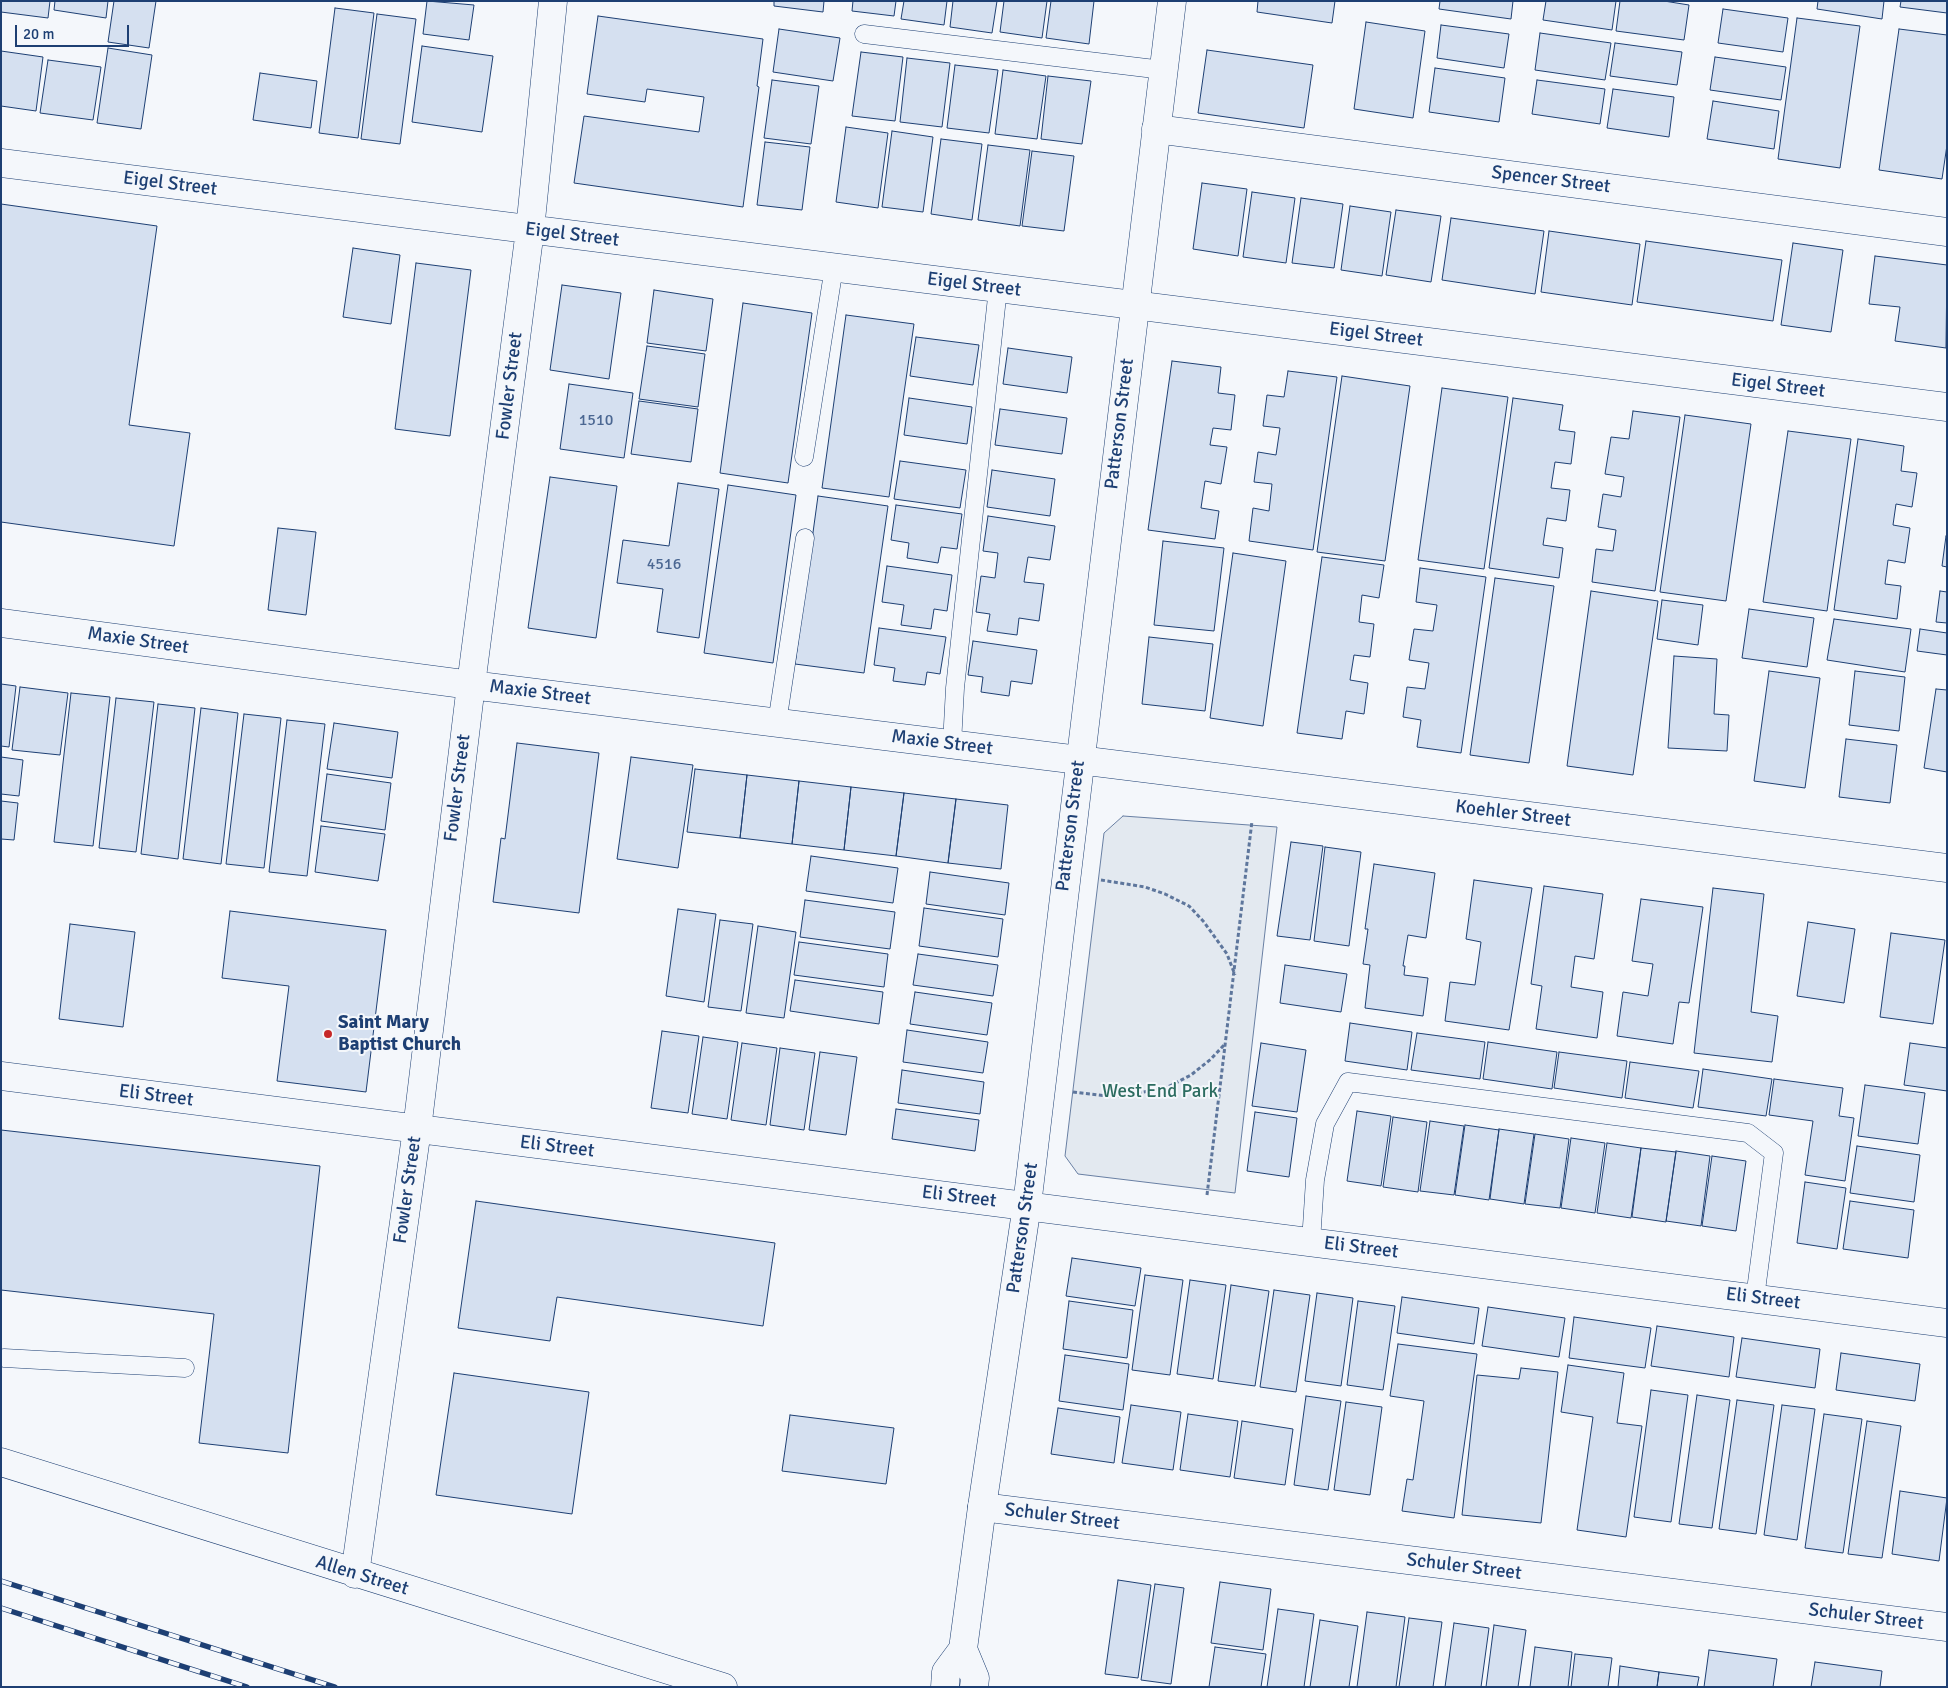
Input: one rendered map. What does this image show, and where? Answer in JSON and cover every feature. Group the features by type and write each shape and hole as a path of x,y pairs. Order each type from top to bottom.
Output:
{"street":[{"name":"Fowler Street","path":"355,1574 417,1129 470,685 530,230 553,1"},
{"name":"Patterson Street","path":"974,1687 975,1678 964,1649 982,1507 1027,1205 1065,876 1172,1"},
{"name":"Spencer Street","path":"1156,129 1947,232"},
{"name":"Eigel Street","path":"1,163 1947,407"},
{"name":"Maxie Street","path":"1,623 470,685 1079,760"},
{"name":"Koehler Street","path":"1079,760 1947,868"},
{"name":"Eli Street","path":"1,1076 1947,1323"},
{"name":"Allen Street","path":"1,1462 355,1574 723,1687"},
{"name":"Schuler Street","path":"982,1507 1947,1627"},
{"path":"944,1687 946,1672 964,1649"}],"lane":[{"path":"864,34 1163,70"},
{"path":"804,457 834,267"},
{"path":"952,744 955,688 998,288"},
{"path":"778,723 804,538"},
{"path":"1311,1242 1315,1180 1325,1124 1348,1082 1748,1133 1774,1153 1755,1298"},
{"path":"2,1361 185,1368"}],"path":[{"path":"1203,1228 1235,976 1252,820"},
{"path":"1065,876 1145,887 1165,894 1189,906 1204,922 1227,954 1235,976"},
{"path":"1041,1088 1116,1097 1166,1088 1191,1075 1211,1059 1226,1043"}],"green space":[{"name":"West End Park","path":"1123,816 1277,827 1235,1193 1078,1174 1065,1156 1104,833"}],"building":[{"path":"1,1 50,1 48,18 1,12"},
{"path":"55,1 108,1 106,18 54,10"},
{"path":"114,1 156,1 149,48 108,42"},
{"path":"427,1 474,5 469,40 423,34"},
{"path":"774,1 824,1 823,12 774,6"},
{"path":"853,1 896,1 894,16 852,11"},
{"path":"904,1 947,1 944,25 901,19"},
{"path":"953,1 997,1 992,33 950,27"},
{"path":"1004,1 1047,1 1042,38 1000,32"},
{"path":"1051,1 1094,1 1089,44 1046,38"},
{"path":"1258,1 1335,1 1332,23 1257,12"},
{"path":"1440,1 1513,1 1511,19 1439,9"},
{"path":"1546,1 1616,1 1612,30 1543,20"},
{"path":"1620,1 1664,1 1689,5 1684,40 1616,31"},
{"path":"1818,1 1884,1 1882,19 1817,9"},
{"path":"1901,1 1947,1 1947,13 1900,7"},
{"path":"335,8 374,13 358,138 319,133"},
{"path":"1723,9 1788,18 1783,52 1718,43"},
{"path":"377,14 416,19 400,144 361,139"},
{"path":"598,16 763,39 757,86 759,87 743,207 574,183 584,116 699,132 704,97 647,89 645,102 587,94"},
{"path":"1797,18 1860,26 1840,168 1778,159"},
{"path":"1366,22 1425,31 1413,118 1354,109"},
{"path":"1441,25 1509,34 1504,68 1437,58"},
{"path":"779,29 840,38 833,81 773,72"},
{"path":"1899,29 1947,35 1947,145 1942,179 1879,170"},
{"path":"1540,33 1611,43 1605,80 1535,70"},
{"path":"1615,43 1682,52 1677,85 1610,76"},
{"path":"422,46 493,56 482,132 412,122"},
{"path":"108,48 152,55 141,129 97,123"},
{"path":"1207,50 1313,65 1304,128 1198,113"},
{"path":"1,51 43,57 36,111 1,106"},
{"path":"861,52 903,57 895,121 852,116"},
{"path":"1715,57 1786,67 1781,100 1710,90"},
{"path":"907,58 950,63 942,127 900,122"},
{"path":"48,60 101,67 93,120 40,113"},
{"path":"955,65 998,70 989,133 947,128"},
{"path":"1435,68 1505,78 1499,122 1429,112"},
{"path":"1003,70 1046,76 1037,139 995,134"},
{"path":"260,73 317,81 311,128 253,120"},
{"path":"1048,76 1091,81 1082,144 1041,139"},
{"path":"772,80 819,86 811,144 764,138"},
{"path":"1537,80 1605,89 1600,124 1532,114"},
{"path":"1613,89 1674,97 1669,137 1607,128"},
{"path":"1713,101 1779,111 1774,149 1707,139"},
{"path":"846,127 888,133 878,208 836,202"},
{"path":"892,131 933,137 923,212 882,207"},
{"path":"941,139 982,144 972,220 931,214"},
{"path":"765,142 810,147 802,210 757,205"},
{"path":"988,145 1030,150 1020,226 978,220"},
{"path":"1032,151 1074,156 1064,231 1022,226"},
{"path":"1202,183 1247,189 1238,256 1193,249"},
{"path":"1252,192 1295,198 1286,263 1243,257"},
{"path":"1301,198 1343,204 1334,268 1292,263"},
{"path":"1,204 157,226 129,425 190,433 174,546 1,522"},
{"path":"1350,206 1391,212 1382,276 1341,270"},
{"path":"1396,210 1441,216 1431,282 1386,275"},
{"path":"1451,218 1544,231 1535,294 1442,280"},
{"path":"1549,231 1640,244 1632,305 1541,292"},
{"path":"1646,241 1782,260 1773,321 1637,302"},
{"path":"1793,243 1843,250 1831,332 1781,325"},
{"path":"353,248 400,255 391,324 343,317"},
{"path":"1875,256 1947,265 1946,348 1895,341 1900,307 1869,304"},
{"path":"416,263 471,270 450,436 395,429"},
{"path":"562,285 621,293 609,379 550,370"},
{"path":"654,290 713,299 706,351 647,343"},
{"path":"743,303 812,313 788,483 720,473"},
{"path":"846,315 914,324 889,497 822,488"},
{"path":"916,337 979,345 973,385 910,376"},
{"path":"647,346 705,354 698,407 639,399"},
{"path":"1008,348 1072,357 1067,393 1003,384"},
{"path":"1172,361 1221,367 1218,393 1235,395 1231,430 1213,428 1210,445 1227,447 1221,484 1205,481 1201,508 1219,511 1215,539 1148,530"},
{"path":"1288,371 1337,377 1313,550 1249,541 1253,508 1269,511 1272,484 1254,482 1258,452 1276,455 1280,428 1263,426 1267,395 1284,397"},
{"path":"1342,376 1410,386 1385,561 1317,552"},
{"path":"569,384 633,393 624,458 560,449"},
{"path":"1442,388 1508,397 1484,569 1418,560"},
{"path":"909,398 972,407 967,444 904,435"},
{"path":"1513,398 1563,405 1559,430 1575,432 1571,464 1555,462 1551,488 1570,490 1566,521 1547,518 1543,545 1563,548 1559,578 1489,568"},
{"path":"639,401 698,409 691,462 631,454"},
{"path":"1000,409 1067,418 1062,454 995,445"},
{"path":"1633,411 1680,417 1655,591 1592,582 1596,549 1613,551 1616,530 1598,527 1603,494 1621,497 1624,477 1605,474 1611,437 1629,439"},
{"path":"1685,415 1751,424 1726,601 1660,592"},
{"path":"1788,431 1851,439 1827,611 1763,602"},
{"path":"1858,439 1904,446 1901,471 1917,473 1912,507 1896,504 1893,525 1910,528 1905,563 1888,560 1885,584 1901,586 1897,619 1834,610"},
{"path":"900,461 966,470 960,508 894,499"},
{"path":"992,470 1055,479 1050,516 987,507"},
{"path":"550,477 617,486 596,638 528,628"},
{"path":"678,483 719,489 699,638 657,632 663,589 617,583 623,540 669,546"},
{"path":"728,485 796,495 773,663 704,653"},
{"path":"818,496 888,506 864,673 795,664"},
{"path":"896,505 962,514 957,549 941,547 938,563 907,558 909,543 891,540"},
{"path":"988,516 1055,526 1050,560 1028,557 1024,582 1044,584 1039,621 1019,618 1017,635 987,631 990,614 976,612 981,576 995,578 998,553 983,551"},
{"path":"278,528 316,532 306,615 268,610"},
{"path":"1947,536 1947,567 1942,566"},
{"path":"1163,541 1224,548 1214,631 1154,625"},
{"path":"1233,553 1286,561 1263,726 1210,718"},
{"path":"1322,557 1384,565 1379,598 1362,595 1359,622 1374,624 1370,657 1354,655 1350,680 1368,683 1364,714 1346,711 1342,739 1297,733"},
{"path":"887,566 952,575 947,611 934,609 931,629 901,625 904,605 882,602"},
{"path":"1420,568 1486,577 1461,753 1417,747 1421,720 1403,717 1407,687 1425,689 1429,663 1409,660 1414,629 1433,631 1437,605 1416,602"},
{"path":"1495,578 1554,586 1529,763 1470,755"},
{"path":"1591,591 1658,601 1633,775 1567,766"},
{"path":"1940,591 1947,592 1947,623 1936,622"},
{"path":"1662,600 1703,605 1698,645 1657,639"},
{"path":"1749,609 1814,618 1807,667 1742,658"},
{"path":"1834,619 1911,629 1905,672 1827,660"},
{"path":"879,628 946,637 940,674 927,672 925,685 893,681 895,668 874,665"},
{"path":"1920,629 1947,633 1947,655 1917,651"},
{"path":"1149,637 1213,644 1205,711 1142,704"},
{"path":"973,641 1037,650 1032,684 1011,681 1009,696 981,692 983,677 968,675"},
{"path":"1674,656 1717,659 1714,714 1729,715 1727,751 1668,748"},
{"path":"1769,671 1820,678 1805,788 1754,781"},
{"path":"1855,671 1905,677 1899,731 1849,725"},
{"path":"1,684 16,686 9,747 1,746"},
{"path":"20,687 68,693 60,755 12,750"},
{"path":"1936,689 1947,690 1947,772 1924,768"},
{"path":"71,693 110,697 93,846 54,842"},
{"path":"116,698 154,702 136,852 99,848"},
{"path":"158,704 195,708 178,859 141,854"},
{"path":"201,708 238,713 221,864 183,859"},
{"path":"244,714 281,718 264,868 226,864"},
{"path":"287,720 325,724 307,876 269,872"},
{"path":"334,723 398,732 392,778 327,769"},
{"path":"1846,739 1897,745 1890,803 1839,797"},
{"path":"517,743 599,753 579,913 493,902 501,838 505,839"},
{"path":"1,757 23,760 19,796 1,794"},
{"path":"631,757 693,765 678,868 617,859"},
{"path":"695,769 747,775 740,838 687,832"},
{"path":"327,774 391,783 385,830 321,821"},
{"path":"747,775 799,781 792,844 740,838"},
{"path":"799,781 851,787 844,850 792,844"},
{"path":"851,787 904,793 896,856 844,850"},
{"path":"904,793 956,799 948,863 896,856"},
{"path":"956,799 1008,805 1001,869 948,863"},
{"path":"1,801 18,803 14,840 1,839"},
{"path":"321,826 385,834 378,881 315,872"},
{"path":"1291,842 1323,846 1310,940 1277,936"},
{"path":"1325,847 1361,852 1349,946 1314,941"},
{"path":"811,856 898,868 893,903 806,891"},
{"path":"1374,864 1435,873 1426,938 1408,935 1403,966 1405,966 1404,975 1428,978 1423,1016 1365,1008 1370,965 1363,964 1368,929 1365,929"},
{"path":"930,872 1009,883 1005,915 926,904"},
{"path":"1474,880 1532,888 1509,1030 1445,1021 1450,982 1475,985 1481,942 1466,939"},
{"path":"1544,886 1603,894 1594,959 1575,956 1571,987 1603,992 1597,1038 1536,1029 1542,986 1531,984"},
{"path":"1713,888 1764,894 1751,1012 1778,1016 1772,1062 1694,1053"},
{"path":"1641,899 1703,907 1689,1003 1679,1002 1673,1044 1617,1036 1623,992 1648,996 1653,964 1632,961"},
{"path":"805,900 895,912 890,949 800,937"},
{"path":"924,908 1003,919 998,957 919,946"},
{"path":"678,909 716,914 704,1002 666,996"},
{"name":"Saint Mary Baptist Church","path":"230,911 386,930 366,1092 277,1081 289,986 222,978"},
{"path":"720,920 753,924 741,1011 708,1007"},
{"path":"1808,922 1855,929 1844,1003 1797,996"},
{"path":"70,924 135,932 123,1027 59,1019"},
{"path":"758,926 796,932 784,1018 746,1013"},
{"path":"1891,933 1945,940 1933,1024 1880,1017"},
{"path":"799,942 888,954 884,987 794,975"},
{"path":"918,954 998,965 993,996 913,985"},
{"path":"1285,965 1347,974 1341,1012 1280,1003"},
{"path":"795,980 883,992 879,1024 790,1011"},
{"path":"915,992 992,1003 987,1035 910,1024"},
{"path":"1350,1023 1412,1032 1407,1070 1345,1061"},
{"path":"907,1030 988,1042 983,1073 903,1062"},
{"path":"662,1031 699,1036 688,1113 651,1108"},
{"path":"1417,1033 1485,1042 1480,1079 1411,1070"},
{"path":"703,1037 738,1042 727,1119 692,1114"},
{"path":"1488,1042 1557,1052 1552,1089 1483,1079"},
{"path":"742,1043 777,1048 766,1125 731,1120"},
{"path":"1261,1043 1306,1050 1297,1112 1252,1106"},
{"path":"1910,1043 1947,1048 1947,1091 1904,1085"},
{"path":"780,1048 815,1053 804,1130 770,1125"},
{"path":"820,1052 857,1057 846,1135 809,1130"},
{"path":"1559,1052 1627,1061 1622,1098 1554,1088"},
{"path":"1630,1062 1699,1071 1693,1108 1625,1098"},
{"path":"1703,1069 1772,1079 1766,1116 1698,1107"},
{"path":"902,1070 984,1082 980,1114 898,1103"},
{"path":"1774,1079 1843,1088 1839,1116 1854,1118 1845,1181 1805,1175 1813,1121 1769,1115"},
{"path":"1865,1085 1925,1093 1918,1144 1858,1136"},
{"path":"896,1109 979,1120 975,1151 892,1139"},
{"path":"1357,1111 1391,1116 1381,1186 1347,1181"},
{"path":"1255,1112 1297,1118 1289,1177 1247,1171"},
{"path":"1393,1117 1427,1122 1418,1192 1383,1187"},
{"path":"1430,1121 1464,1126 1454,1195 1420,1191"},
{"path":"1465,1125 1499,1130 1489,1200 1455,1195"},
{"path":"1499,1129 1534,1134 1524,1204 1490,1199"},
{"path":"1,1130 320,1166 288,1453 199,1443 214,1314 1,1290"},
{"path":"1535,1134 1569,1139 1560,1208 1525,1204"},
{"path":"1571,1138 1605,1143 1595,1213 1561,1208"},
{"path":"1607,1143 1641,1148 1631,1218 1597,1213"},
{"path":"1857,1146 1920,1155 1914,1202 1850,1193"},
{"path":"1641,1148 1676,1152 1666,1222 1632,1217"},
{"path":"1676,1151 1710,1156 1701,1226 1666,1221"},
{"path":"1712,1156 1746,1161 1736,1231 1702,1226"},
{"path":"1805,1182 1846,1188 1837,1249 1797,1243"},
{"path":"476,1201 775,1243 763,1326 557,1297 550,1341 458,1328"},
{"path":"1850,1201 1914,1210 1908,1258 1843,1249"},
{"path":"1072,1258 1141,1268 1135,1306 1066,1296"},
{"path":"1145,1275 1183,1280 1170,1375 1132,1370"},
{"path":"1190,1280 1226,1285 1213,1379 1177,1374"},
{"path":"1231,1285 1269,1291 1255,1386 1218,1381"},
{"path":"1274,1290 1310,1295 1296,1392 1260,1387"},
{"path":"1317,1293 1353,1298 1341,1386 1305,1381"},
{"path":"1402,1297 1479,1308 1474,1344 1397,1333"},
{"path":"1069,1301 1133,1310 1127,1358 1063,1349"},
{"path":"1358,1301 1395,1306 1383,1390 1347,1385"},
{"path":"1488,1307 1565,1318 1559,1357 1482,1346"},
{"path":"1574,1317 1651,1328 1645,1368 1569,1358"},
{"path":"1657,1326 1734,1337 1729,1377 1651,1366"},
{"path":"1742,1338 1820,1349 1815,1388 1736,1377"},
{"path":"1398,1344 1477,1354 1454,1518 1402,1511 1407,1479 1413,1480 1424,1401 1390,1396"},
{"path":"1841,1353 1920,1364 1915,1401 1836,1390"},
{"path":"1065,1355 1129,1364 1123,1410 1059,1401"},
{"path":"1568,1365 1624,1373 1617,1423 1642,1426 1626,1537 1577,1530 1593,1417 1561,1412"},
{"path":"1521,1368 1558,1372 1541,1523 1462,1515 1477,1375 1519,1379"},
{"path":"454,1373 589,1392 572,1514 436,1495"},
{"path":"1651,1390 1688,1395 1671,1522 1634,1517"},
{"path":"1697,1395 1730,1400 1712,1528 1679,1524"},
{"path":"1306,1396 1341,1401 1328,1490 1294,1485"},
{"path":"1737,1400 1774,1405 1756,1534 1719,1529"},
{"path":"1346,1402 1382,1407 1370,1495 1334,1490"},
{"path":"1131,1405 1181,1412 1173,1470 1122,1463"},
{"path":"1782,1405 1815,1409 1797,1540 1764,1535"},
{"path":"1058,1408 1120,1417 1114,1463 1051,1454"},
{"path":"1188,1414 1238,1421 1230,1477 1180,1470"},
{"path":"1824,1414 1862,1419 1843,1553 1805,1548"},
{"path":"790,1415 894,1428 886,1484 782,1471"},
{"path":"1242,1421 1293,1429 1285,1485 1234,1478"},
{"path":"1867,1421 1901,1426 1882,1558 1848,1554"},
{"path":"1900,1491 1947,1498 1939,1561 1892,1554"},
{"path":"1118,1580 1151,1585 1138,1678 1105,1674"},
{"path":"1220,1582 1271,1589 1263,1650 1211,1643"},
{"path":"1155,1584 1184,1588 1171,1684 1141,1680"},
{"path":"1278,1609 1314,1614 1304,1687 1267,1687"},
{"path":"1367,1612 1405,1617 1396,1687 1357,1687"},
{"path":"1409,1618 1442,1622 1433,1687 1399,1687"},
{"path":"1320,1620 1358,1626 1349,1687 1310,1687"},
{"path":"1454,1623 1489,1628 1481,1687 1445,1687"},
{"path":"1494,1625 1526,1630 1518,1687 1486,1687"},
{"path":"1215,1647 1266,1654 1261,1687 1209,1687"},
{"path":"1535,1647 1572,1652 1568,1687 1530,1687"},
{"path":"1709,1650 1777,1659 1773,1687 1704,1687"},
{"path":"1575,1654 1612,1658 1608,1687 1571,1687"},
{"path":"1815,1662 1882,1671 1880,1687 1811,1687"},
{"path":"1620,1666 1659,1672 1657,1687 1618,1687"},
{"path":"1659,1672 1699,1677 1697,1687 1657,1687"}],"railway":[{"path":"1,1581 335,1687"},
{"path":"1,1608 247,1687"}],"place":[{"name":"Saint Mary Baptist Church","path":"328,1034"}]}
